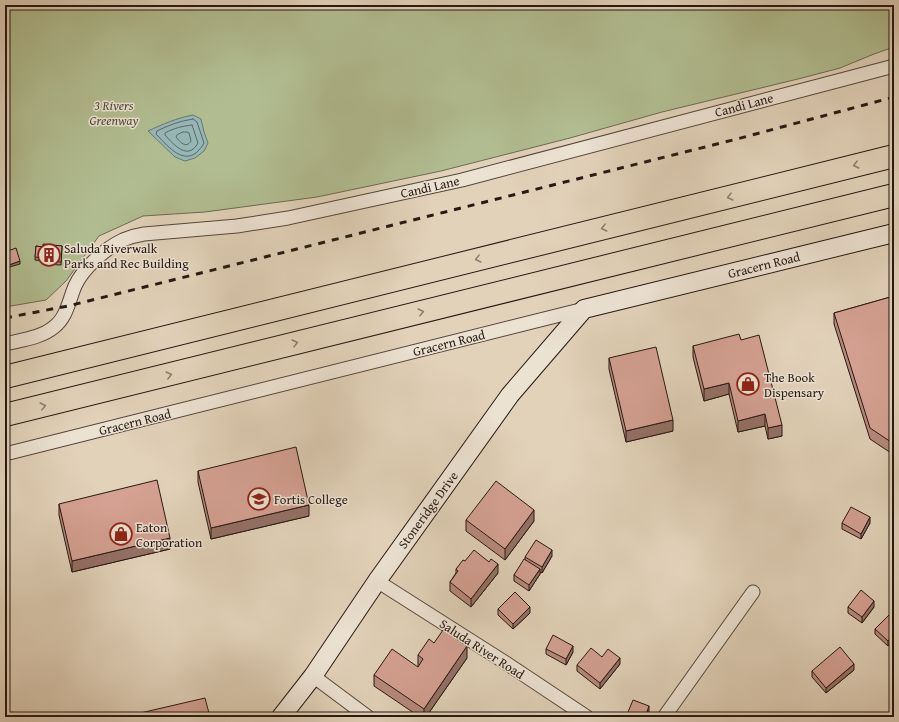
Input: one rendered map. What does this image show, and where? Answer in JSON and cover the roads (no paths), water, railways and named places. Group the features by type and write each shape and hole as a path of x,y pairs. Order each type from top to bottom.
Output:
{"highway":[{"path":"5,377 894,156"},
{"path":"5,415 894,195"}],"street":[{"name":"Candi Lane","path":"5,344 42,334 56,326 63,316 76,284 85,272 102,254 123,240 133,236 237,226 288,218 462,180 894,66"},
{"name":"Gracern Road","path":"5,454 894,233"},
{"name":"Stoneridge Drive","path":"281,717 313,676 377,581 510,395 584,309"},
{"name":"Saluda River Road","path":"377,581 506,663 587,717"},
{"path":"664,717 753,592"},
{"path":"313,676 368,717"}],"water":[{"path":"193,115 201,119 208,143 204,151 195,158 185,161 175,157 148,131 181,118"}],"railway":[{"path":"5,318 68,306 221,268 737,139 894,97"}],"place":[{"name":"Saluda Riverwalk Parks and Rec Building","path":"49,255"},
{"name":"The Book Dispensary","path":"748,384"},
{"name":"Fortis College","path":"259,499"},
{"name":"Eaton Corporation","path":"121,534"}],"park label":[{"name":"3 Rivers Greenway","path":"114,112"}]}
